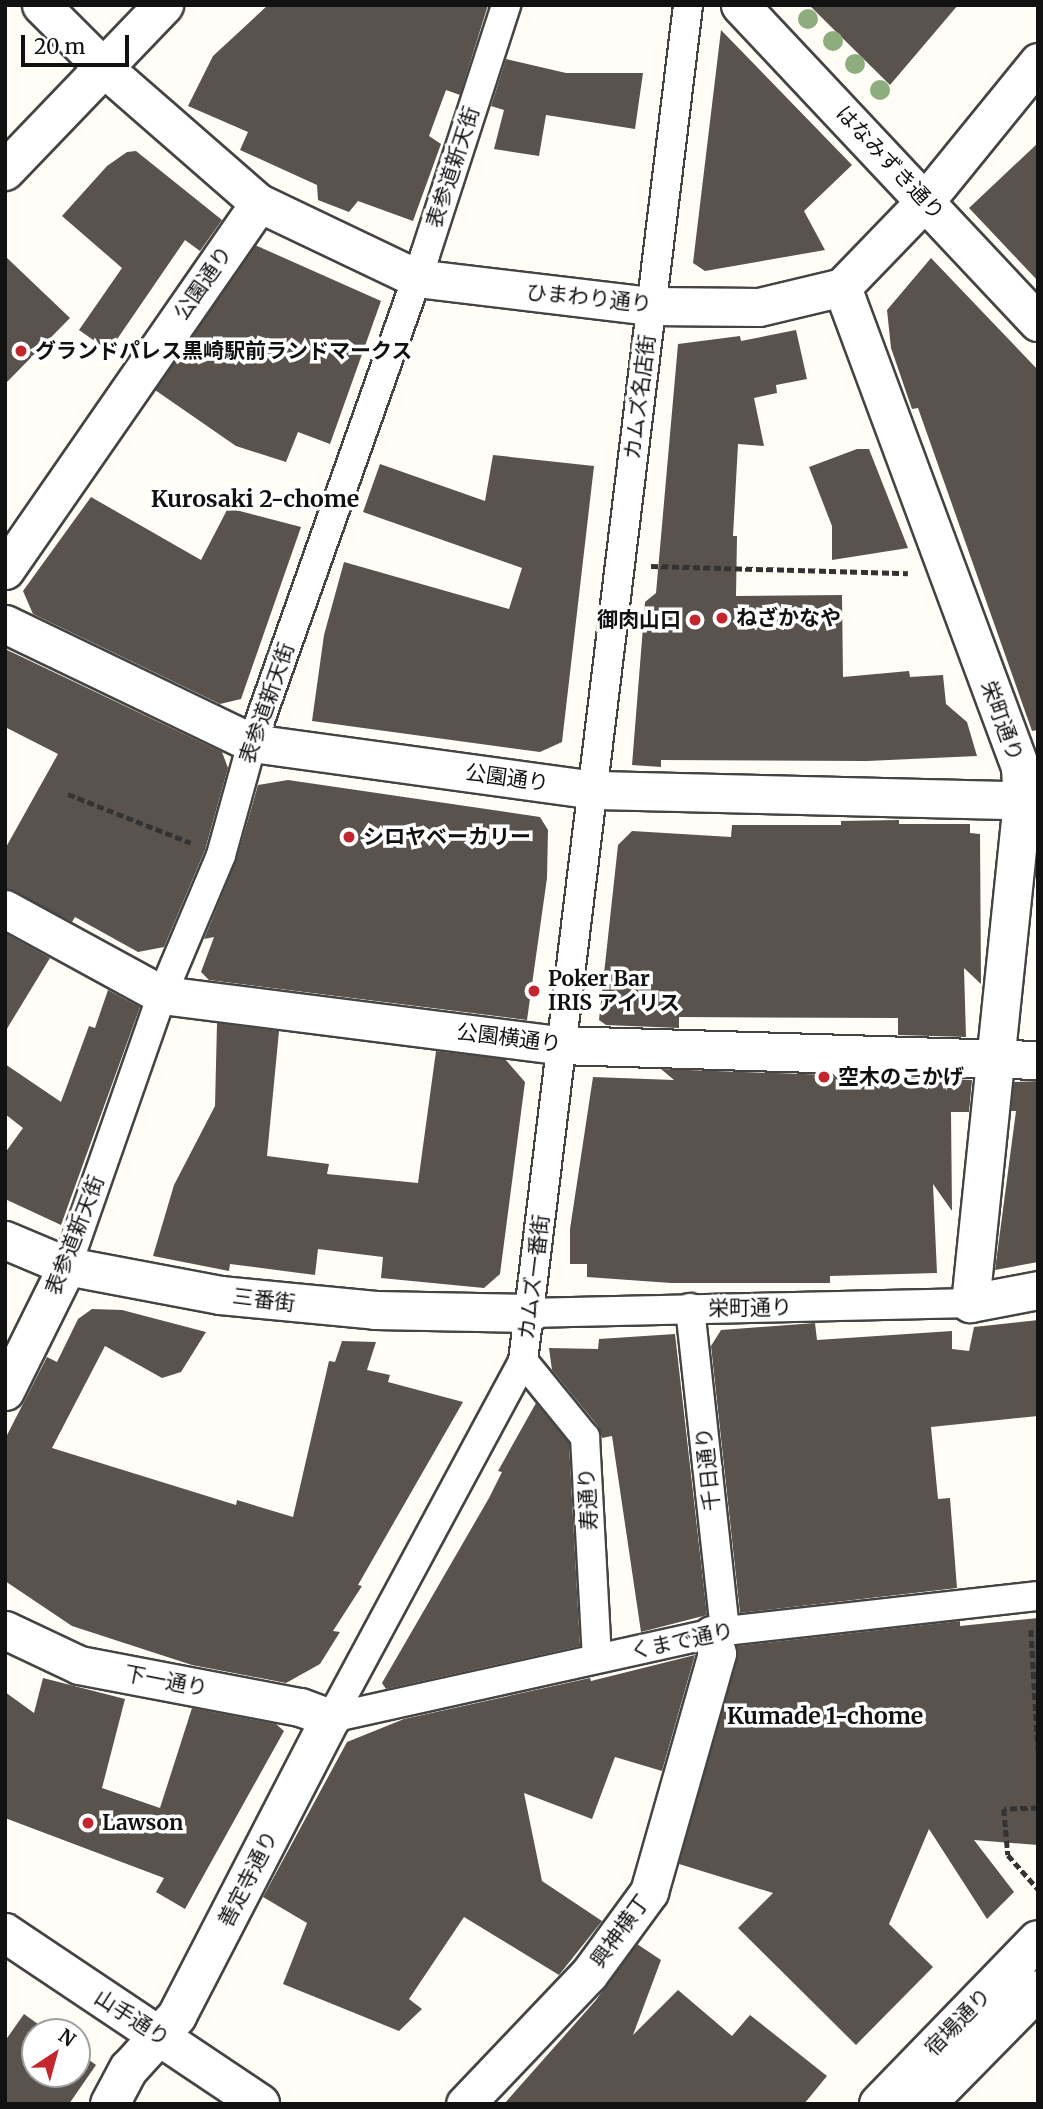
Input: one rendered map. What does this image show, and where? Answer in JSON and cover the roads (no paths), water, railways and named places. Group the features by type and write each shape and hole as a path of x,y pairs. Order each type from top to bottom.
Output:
{"street":[{"name":"ひまわり通り","path":"41,5 104,68 259,204 416,278 651,306 759,307 842,287"},
{"path":"5,171 164,5"},
{"name":"表参道新天街","path":"5,1391 67,1266 162,995 221,855 252,743 416,278 506,5"},
{"name":"カムズ名店街","path":"595,790 619,565 688,5"},
{"name":"はなみずき通り","path":"740,5 1038,322"},
{"path":"842,287 926,200 1038,62"},
{"name":"公園通り","path":"5,570 259,204"},
{"name":"栄町通り","path":"842,287 948,574 1029,780 994,1060 970,1303"},
{"name":"公園通り","path":"5,624 252,743 595,790 1029,780"},
{"name":"カムズ一番街","path":"331,1718 523,1361 560,1045 595,790"},
{"name":"公園横通り","path":"5,909 162,995 560,1045 994,1060 1038,1059"},
{"name":"三番街","path":"5,1240 67,1266 181,1289 297,1304 414,1312 530,1313"},
{"name":"栄町通り","path":"530,1313 970,1303 1038,1290"},
{"name":"千日通り","path":"690,1308 719,1633"},
{"name":"寿通り","path":"523,1361 585,1437 597,1658"},
{"name":"くまで通り","path":"331,1718 719,1633 1033,1597"},
{"name":"下一通り","path":"5,1630 79,1665 300,1707 331,1718"},
{"name":"興神横丁","path":"466,2104 589,1974 649,1892 717,1653 719,1633"},
{"name":"善定寺通り","path":"110,2104 129,2069 177,2016 331,1718"},
{"name":"山手通り","path":"5,1933 260,2104"},
{"name":"宿場通り","path":"879,2104 1038,1940"},
{"name":"宿場通り","path":"926,2104 1038,1990"}],"place":[{"name":"グランドパレス黒崎駅前ランドマークス","path":"21,351"},
{"name":"ねざかなや","path":"722,618"},
{"name":"御肉山口","path":"695,620"},
{"name":"シロヤベーカリー","path":"349,837"},
{"name":"Poker Bar IRIS アイリス","path":"534,991"},
{"name":"空木のこかげ","path":"824,1077"},
{"name":"Lawson","path":"88,1823"}],"district":[{"name":"Kurosaki 2-chome","path":"255,499"},
{"name":"Kumade 1-chome","path":"825,1716"}]}
